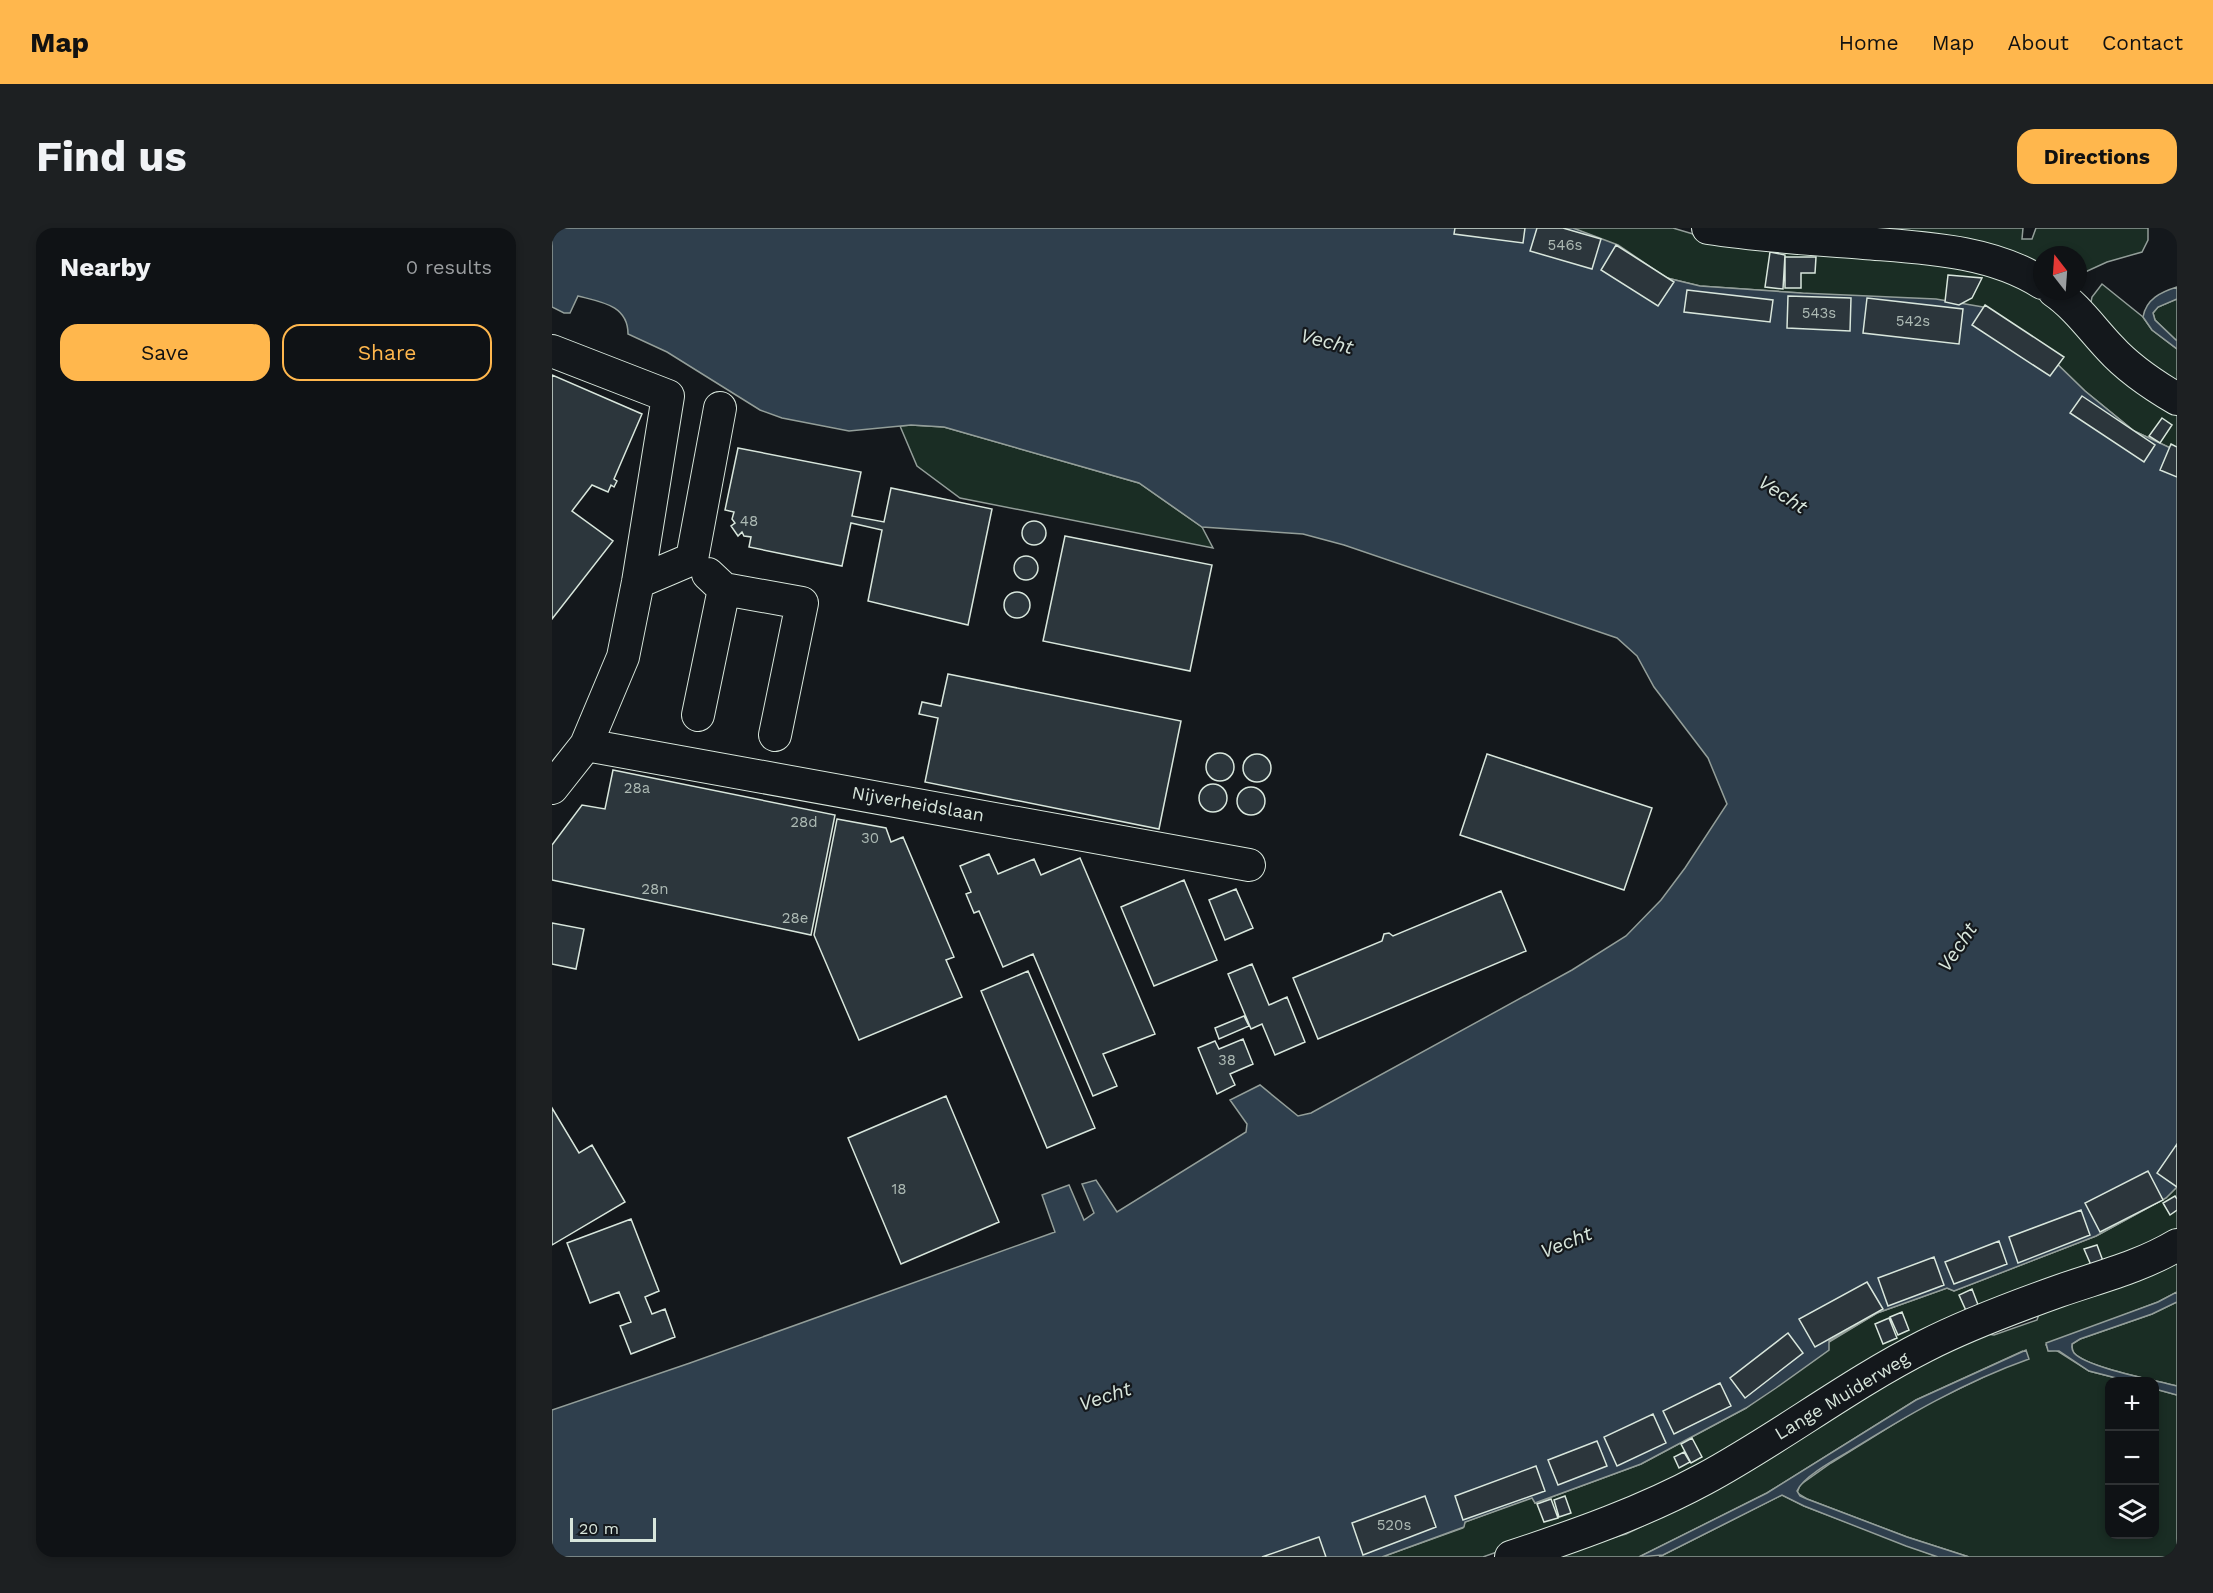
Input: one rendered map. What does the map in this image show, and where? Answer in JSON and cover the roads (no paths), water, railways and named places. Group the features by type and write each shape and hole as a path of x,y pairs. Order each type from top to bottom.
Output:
{"street":[{"path":"1708,228 1752,235 1896,246 1983,258 2013,267 2033,279"},
{"path":"2064,300 2111,350 2137,372 2177,399"},
{"path":"552,351 668,396 638,582 623,657 586,744 552,788"},
{"path":"692,559 720,408"},
{"path":"638,582 692,559"},
{"path":"692,559 724,589 802,603 775,735"},
{"path":"698,715 724,589"},
{"name":"Nijverheidslaan","path":"586,744 1249,865"},
{"name":"Lange Muiderweg","path":"1511,1557 1584,1532 1656,1503 1703,1479 1884,1368 1943,1338 2060,1291 2156,1257 2177,1245"}],"water":[{"name":"Vecht","path":"552,228 1573,228 1618,245 1667,278 1700,286 1936,299 1983,307 2011,325 2134,431 2177,451 2177,1187 2166,1198 2096,1236 1954,1291 1947,1288 1877,1313 1829,1341 1829,1350 1746,1408 1641,1464 1535,1503 1532,1498 1465,1522 1464,1527 1382,1557 552,1557 552,1410 1055,1232 1042,1195 1069,1185 1084,1220 1094,1213 1082,1184 1096,1180 1117,1212 1246,1132 1247,1124 1230,1100 1260,1085 1298,1116 1311,1113 1572,970 1626,936 1661,900 1727,804 1708,758 1654,687 1637,656 1617,638 1344,545 1303,534 1202,527 1139,483 944,427 911,425 849,431 782,418 760,410 667,352 628,334 627,324 623,317 612,306 578,296 570,313 564,313 552,307"},
{"path":"2177,287 2177,299 2158,307 2153,313 2155,320 2177,341 2177,349 2152,330 2143,317 2147,305 2155,297"},
{"path":"2177,1292 2177,1302 2152,1314 2080,1339 2072,1344 2074,1353 2093,1364 2139,1377 2112,1377 2089,1371 2059,1351 2048,1351 2046,1343 2158,1302"},
{"path":"2026,1350 2029,1359 1981,1378 1914,1413 1820,1469 1797,1491 1800,1496 1807,1499 1907,1537 1969,1557 1938,1557 1804,1506 1782,1495 1663,1555 1639,1557 1767,1493 1916,1400"},
{"path":"2159,1382 2177,1386 2177,1395 2159,1390"}]}
